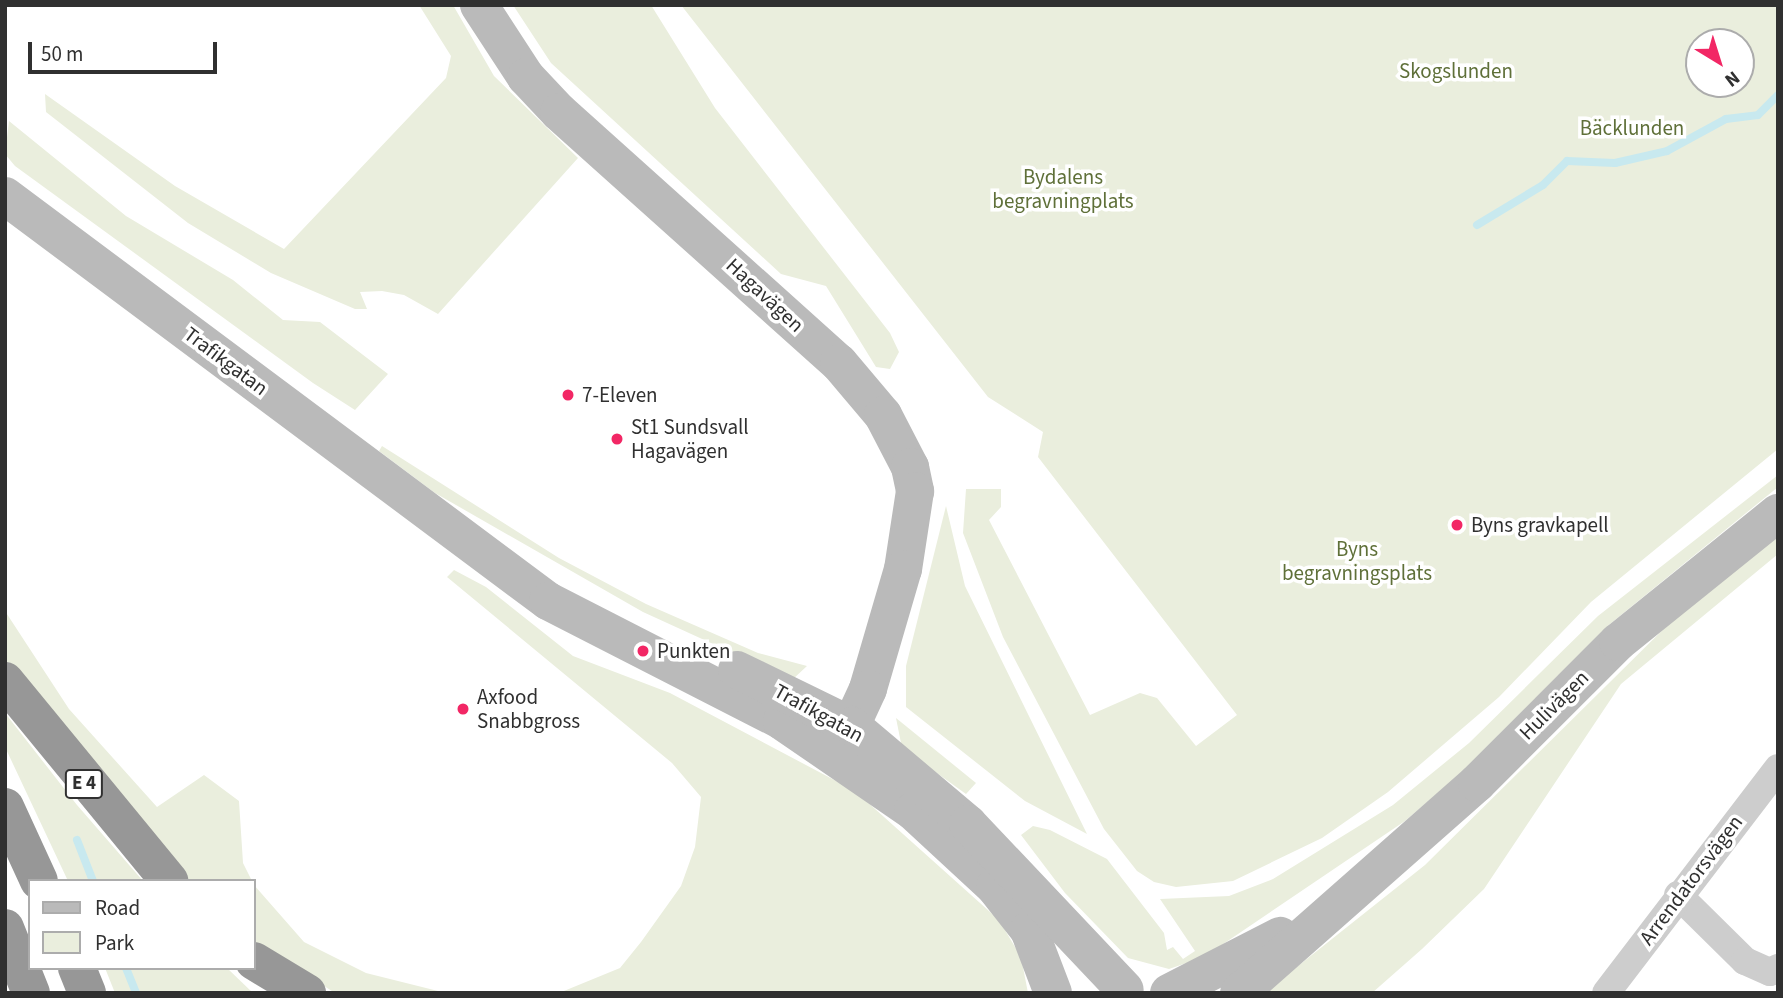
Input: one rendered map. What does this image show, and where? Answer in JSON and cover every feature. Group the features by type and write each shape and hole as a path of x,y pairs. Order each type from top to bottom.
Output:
{"highway":[{"name":"E 4","path":"5,681 167,879"},
{"path":"5,807 39,879"},
{"path":"5,928 31,993"},
{"path":"256,963 307,993"},
{"path":"256,964 280,993"},
{"path":"78,970 87,993"}],"main road":[{"name":"Hagavägen","path":"479,5 526,77 559,112 791,318 883,415 915,491 903,569 878,644 833,734"},
{"name":"Trafikgatan","path":"5,196 449,522 833,734 968,824 1117,992"},
{"name":"Hulivägen","path":"1240,993 1336,903 1448,810 1637,625 1778,513"},
{"name":"Trafikgatan","path":"833,734 995,887 1029,930 1053,993"},
{"name":"Hulivägen","path":"1169,993 1336,903"}],"street":[{"name":"Arrendatorsvägen","path":"1606,993 1678,895 1778,768"},
{"path":"1678,895 1745,961 1770,972 1778,968"}],"green space":[{"path":"419,5 453,5 494,76 578,158 438,314 404,295 382,291 360,292 367,309 355,309 271,273 188,223 46,112 45,94 175,186 284,249 446,78 451,56"},
{"path":"513,5 651,5 715,108 890,333 899,352 890,369 876,367 826,286 781,274 551,63"},
{"path":"681,5 1778,5 1778,449 1591,602 1499,697 1388,792 1322,838 1233,881 1176,887 1154,882 1137,871 1104,829 1003,637 963,533 966,489 1001,489 1001,507 989,520 1090,715 1140,693 1157,698 1196,746 1237,715 1038,457 1043,432 988,397"},
{"path":"9,121 126,216 233,280 283,320 320,322 388,374 355,410 313,383 15,166 5,154"},
{"path":"382,446 559,558 646,604 758,653 807,666 792,680 643,612 435,493 379,451"},
{"path":"1778,475 1778,487 1610,624 1481,756 1405,821 1204,957 1169,969 1128,958 1065,893 1021,835 1033,826 1050,830 1107,859 1164,933 1167,950 1173,947 1183,959 1195,951 1160,899 1229,896 1273,879 1393,805 1469,743 1598,616"},
{"path":"946,506 965,586 1087,834 1025,801 906,707 906,666"},
{"path":"1778,533 1778,554 1621,684 1484,889 1422,949 1372,993 1264,993 1425,865 1699,594"},
{"path":"454,570 486,587 573,656 670,693 855,791 999,920 1021,957 1028,993 559,993 620,968 641,942 681,886 695,847 701,797 672,763 447,577"},
{"path":"5,611 69,709 157,807 204,775 239,801 243,863 251,879 188,879 5,660"},
{"path":"5,713 77,805 141,879 67,879 5,747"},
{"path":"896,718 976,783 966,794 902,748"},
{"path":"256,887 304,942 366,973 446,993 335,993 256,942"},
{"path":"106,970 229,970 253,993 115,993"}],"waterway":[{"path":"1477,225 1543,185 1567,161 1615,163 1667,151 1726,119 1758,115 1778,95"},
{"path":"77,840 92,879"},
{"path":"127,970 136,993"}],"place":[{"name":"7-Eleven","path":"568,395"},
{"name":"St1 Sundsvall Hagavägen","path":"617,439"},
{"name":"Byns gravkapell","path":"1457,525"},
{"name":"Punkten","path":"643,651"},
{"name":"Axfood Snabbgross","path":"463,709"}],"park label":[{"name":"Skogslunden","path":"1456,71"},
{"name":"Bäcklunden","path":"1632,128"},
{"name":"Bydalens begravningplats","path":"1063,189"},
{"name":"Byns begravningsplats","path":"1357,561"}]}
